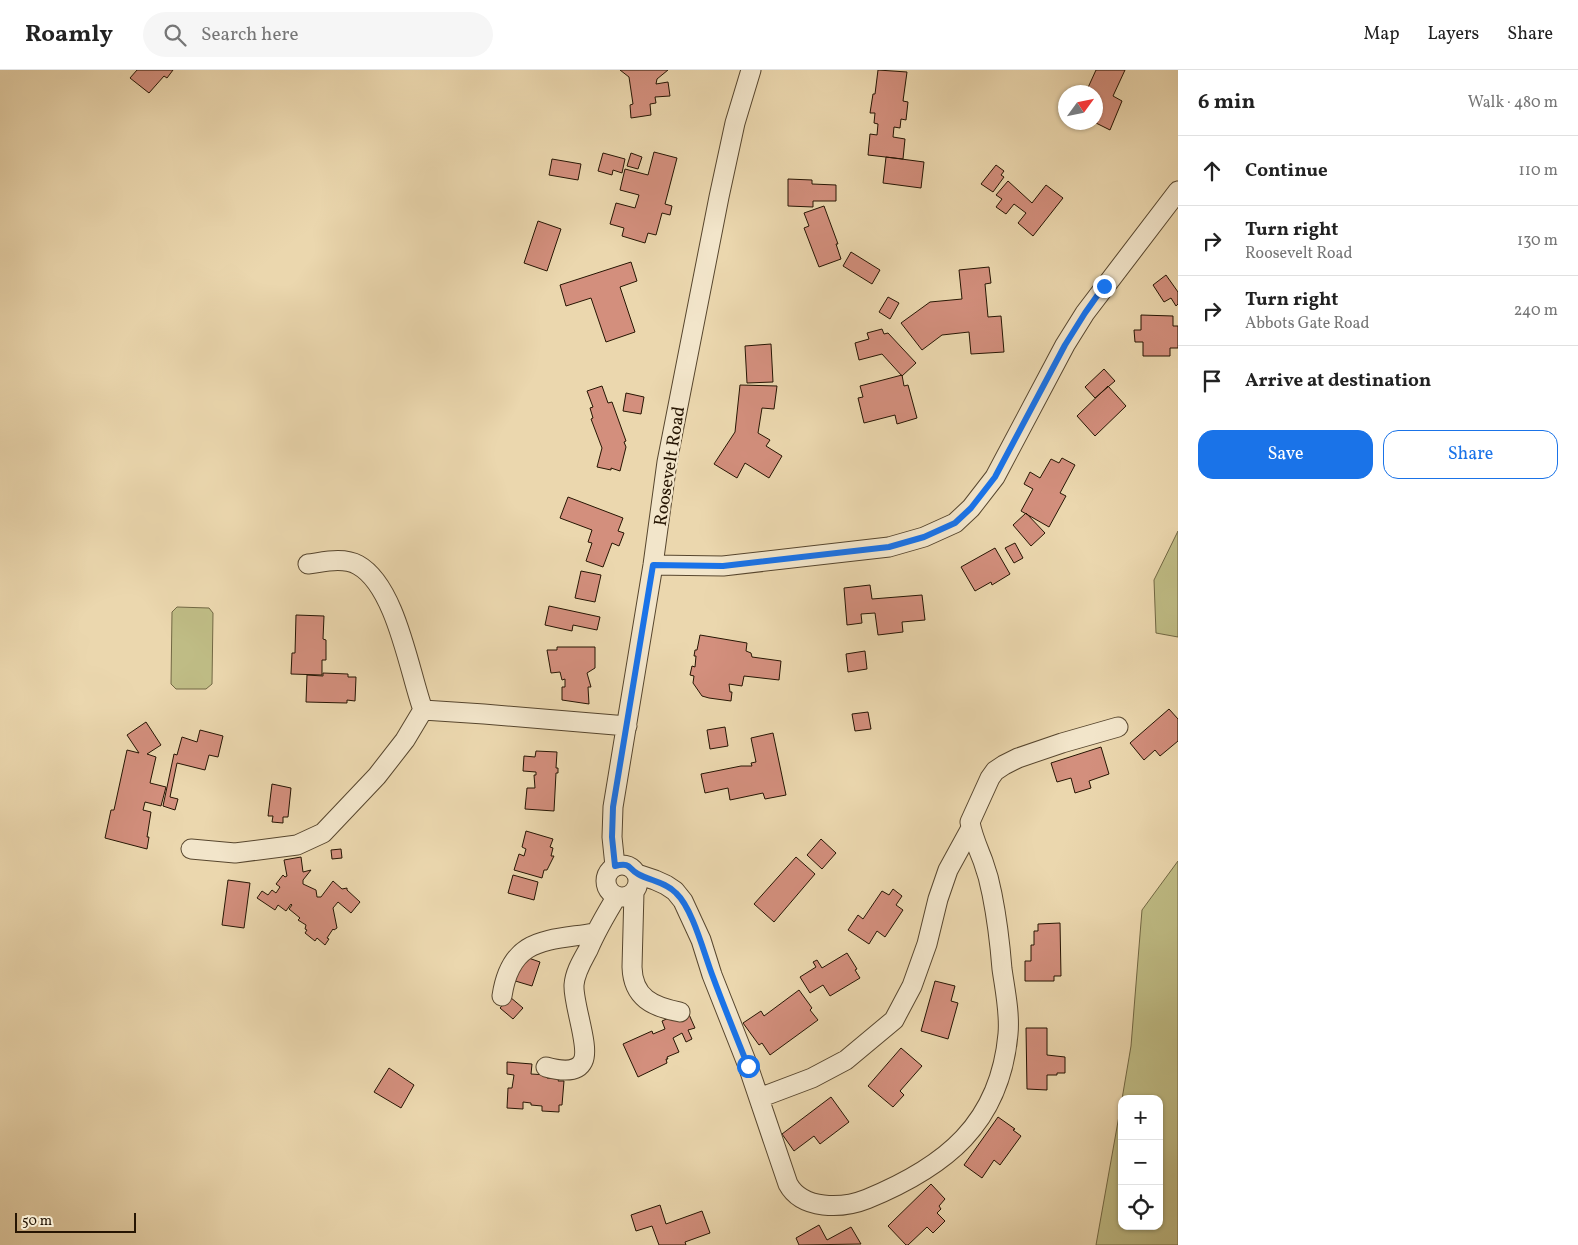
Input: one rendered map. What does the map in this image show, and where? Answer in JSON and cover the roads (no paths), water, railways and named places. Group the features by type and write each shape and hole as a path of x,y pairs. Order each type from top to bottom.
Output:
{"street":[{"name":"Roosevelt Road","path":"615,866 612,837 613,807 653,565 667,462 719,197 735,123 751,70"},
{"path":"653,565 723,566 889,547 924,537 955,523 971,508 995,477 1065,345 1085,313 1178,191"},
{"path":"191,849 235,853 297,844 323,833 377,776 405,740 423,710 391,609 379,585 358,566 349,562 338,561 308,564"},
{"path":"423,710 627,726"},
{"path":"680,1012 649,1003 635,984 632,976 629,887 633,869 628,866 615,866 610,870 606,881 607,887 629,887 655,880 675,891 683,901 701,940 792,1193 813,1203 826,1205 856,1204 927,1170 950,1152 973,1130 985,1111 1004,1059 1008,1032 992,894 984,863 971,828 972,816 995,771 1004,765 1018,758 1062,743 1118,727"},
{"path":"759,1098 812,1078 846,1060 894,1020 912,986 927,944 938,899 948,870 971,828"},
{"path":"546,1067 566,1070 574,1069 579,1067 584,1059 584,1043 574,986 578,969 594,933 629,887"},
{"path":"502,996 512,965 525,948 594,933"}]}
